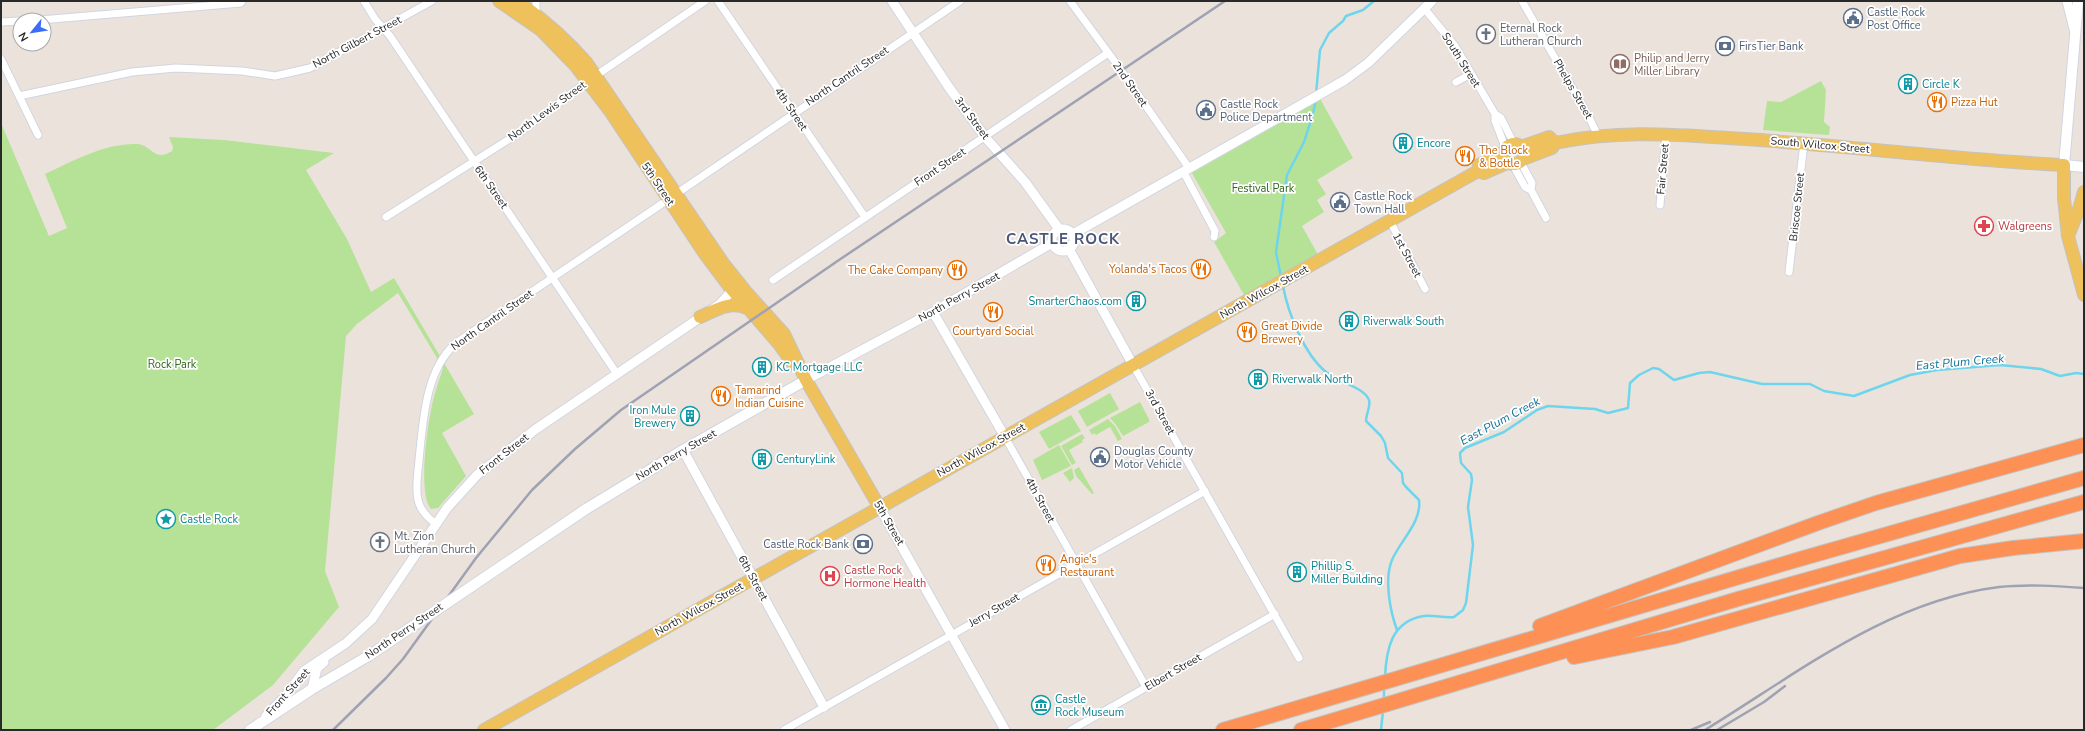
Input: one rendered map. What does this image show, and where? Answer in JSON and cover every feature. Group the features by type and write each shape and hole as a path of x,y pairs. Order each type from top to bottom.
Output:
{"highway":[{"path":"1448,662 1818,522 1876,503 2084,445"},
{"path":"1223,730 1448,662 1903,529 2084,478"},
{"path":"1300,730 1738,599 2084,502"},
{"path":"1497,671 1673,637 1960,556 2013,548 2084,541"}],"main road":[{"name":"5th Street","path":"499,1 527,19 592,78"},
{"name":"5th Street","path":"517,1 536,14 565,38 718,263 732,289 779,344 806,380"},
{"path":"2078,1 2064,165 2064,198 2068,236 2084,295"},
{"name":"South Wilcox Street","path":"1514,155 1549,138 1555,143 1624,133 1666,134 1804,143 2084,167"},
{"name":"North Wilcox Street","path":"484,730 1133,365 1302,272 1478,171 1479,165 1514,155"},
{"path":"2068,236 2084,192"},
{"name":"5th Street","path":"718,263 784,334 806,380 880,508"},
{"path":"700,317 730,305 738,304 747,308"},
{"name":"North Perry Street","path":"312,689 370,655 586,509 683,450 806,380"},
{"name":"Front Street","path":"250,730 312,689"}],"street":[{"path":"52,19 241,3 242,1"},
{"name":"6th Street","path":"364,1 617,374"},
{"name":"North Gilbert Street","path":"19,96 132,72 176,68 242,71 275,76 310,68 432,1"},
{"path":"536,1 536,14"},
{"name":"North Lewis Street","path":"386,217 519,133 592,78 705,1"},
{"name":"4th Street","path":"718,1 865,218"},
{"name":"3rd Street","path":"892,1 985,137 1025,182 1059,229"},
{"name":"North Cantril Street","path":"436,524 422,510 417,494 422,426 430,389 439,365 444,356 456,343 960,1"},
{"name":"2nd Street","path":"1070,1 1121,70 1186,170 1215,231 1214,237"},
{"path":"1072,234 1345,80 1372,60 1432,1"},
{"name":"Phelps Street","path":"1522,1 1589,117 1598,136"},
{"path":"2067,1 2075,32"},
{"name":"South Street","path":"1424,8 1455,46 1495,114 1501,118 1525,187 1531,190 1546,218"},
{"path":"1,22 12,21"},
{"name":"Front Street","path":"773,280 1108,54"},
{"path":"1,59 38,135"},
{"path":"1456,82 1471,74"},
{"name":"Fair Street","path":"1660,204 1666,134"},
{"name":"Briscoe Street","path":"1789,272 1804,143"},
{"name":"1st Street","path":"1390,221 1425,288"},
{"path":"1059,229 1067,229 1072,234 1074,241 1069,249 1058,250 1052,243 1053,234 1059,229"},
{"name":"North Perry Street","path":"806,380 933,312 1052,243"},
{"name":"3rd Street","path":"1069,249 1299,658"},
{"path":"718,263 723,284 724,297 720,304"},
{"name":"Front Street","path":"261,722 285,697 304,671 335,651 356,635 380,610 436,524 459,493 485,468 536,429 720,304 732,289"},
{"name":"4th Street","path":"933,312 1146,687"},
{"name":"6th Street","path":"683,450 824,707"},
{"name":"Jerry Street","path":"784,730 1205,491"},
{"name":"5th Street","path":"880,508 1005,730"},
{"name":"Elbert Street","path":"1071,730 1275,614"},
{"name":"Front Street","path":"312,689 317,668 335,651"}],"green space":[{"path":"1821,81 1826,90 1824,122 1830,127 1829,135 1763,130 1767,101 1781,102"},
{"name":"Festival Park","path":"1318,95 1353,158 1317,180 1326,194 1317,200 1324,212 1302,226 1321,260 1248,302 1214,242 1226,233 1189,168"},
{"name":"Rock Park","path":"1,123 49,236 67,228 45,174 100,150 135,144 145,146 156,154 161,155 172,151 173,147 169,137 224,140 334,153 306,170 347,239 371,292 394,278 474,414 442,433 466,476 438,508 431,509 427,501 425,488 425,455 429,421 443,368 398,293 357,324 346,336 325,571 339,607 273,685 213,730 1,730"},
{"path":"1110,393 1119,409 1087,427 1078,411"},
{"path":"1140,402 1149,419 1149,422 1123,436 1110,418"},
{"path":"1071,415 1081,431 1049,449 1039,432"},
{"path":"1108,419 1115,426 1122,439 1118,441 1110,427 1096,435 1094,433 1092,435 1089,430"},
{"path":"1082,434 1085,438 1082,440 1083,442 1069,450 1076,463 1072,465 1061,446"},
{"path":"1059,445 1071,466 1042,480 1033,460"},
{"path":"1079,467 1094,493 1092,494 1076,476 1074,470"},
{"path":"1072,468 1074,478 1070,482 1063,473"}],"waterway":[{"path":"1316,94 1320,50 1329,33 1343,21 1346,16 1363,10 1374,1"},
{"path":"1281,277 1276,252 1287,175 1304,142 1316,99"},
{"path":"1283,286 1293,320 1304,344 1318,364 1326,372 1362,391 1366,395 1369,400 1366,421 1381,436 1385,443 1388,458 1402,473 1403,483 1419,500 1419,508 1414,524 1392,560 1388,576 1392,614 1397,630"},
{"name":"East Plum Creek","path":"1385,678 1389,647 1397,630 1413,619 1424,616 1454,617 1463,610 1466,603 1473,545 1468,507 1472,480 1471,474 1461,463 1460,453 1465,448 1504,432 1537,410 1548,406 1595,409 1608,413 1628,408 1630,383 1639,375 1653,368 1659,369 1674,380 1699,373 1710,372 1762,384 1810,384 1824,391 1854,396 1910,375 1937,370 2000,365 2041,369 2060,376 2076,373 2084,374"},
{"name":"East Plum Creek","path":"1384,687 1384,700"},
{"name":"East Plum Creek","path":"1381,730 1383,711"}],"railway":[{"path":"333,730 386,678 403,659 476,558 532,490 575,449 621,410 839,260 1225,1"},
{"path":"1705,730 1845,642 1882,623 1919,607 1958,595 1999,587 2031,585 2084,588"},
{"path":"1717,730 1764,702 1785,686"},
{"path":"1691,730 1710,722"}],"place":[{"name":"Castle Rock Post Office","path":"1853,18"},
{"name":"Eternal Rock Lutheran Church","path":"1486,34"},
{"name":"FirsTier Bank","path":"1725,46"},
{"name":"Philip and Jerry Miller Library","path":"1620,64"},
{"name":"Circle K","path":"1908,84"},
{"name":"Pizza Hut","path":"1937,102"},
{"name":"Castle Rock Police Department","path":"1206,110"},
{"name":"Encore","path":"1403,143"},
{"name":"The Block & Bottle","path":"1465,156"},
{"name":"Castle Rock Town Hall","path":"1340,202"},
{"name":"Walgreens","path":"1984,226"},
{"name":"Yolanda's Tacos","path":"1201,269"},
{"name":"The Cake Company","path":"957,270"},
{"name":"SmarterChaos.com","path":"1136,301"},
{"name":"Courtyard Social","path":"993,312"},
{"name":"Riverwalk South","path":"1349,321"},
{"name":"Great Divide Brewery","path":"1247,332"},
{"name":"KC Mortgage LLC","path":"762,367"},
{"name":"Riverwalk North","path":"1258,379"},
{"name":"Tamarind Indian Cuisine","path":"721,396"},
{"name":"Iron Mule Brewery","path":"690,416"},
{"name":"Douglas County Motor Vehicle","path":"1100,457"},
{"name":"CenturyLink","path":"762,459"},
{"name":"Castle Rock","path":"166,519"},
{"name":"Mt. Zion Lutheran Church","path":"380,542"},
{"name":"Castle Rock Bank","path":"863,544"},
{"name":"Angie's Restaurant","path":"1046,565"},
{"name":"Phillip S. Miller Building","path":"1297,572"},
{"name":"Castle Rock Hormone Health","path":"830,576"},
{"name":"Castle Rock Museum","path":"1041,705"}],"district":[{"name":"CASTLE ROCK","path":"1063,239"}]}
